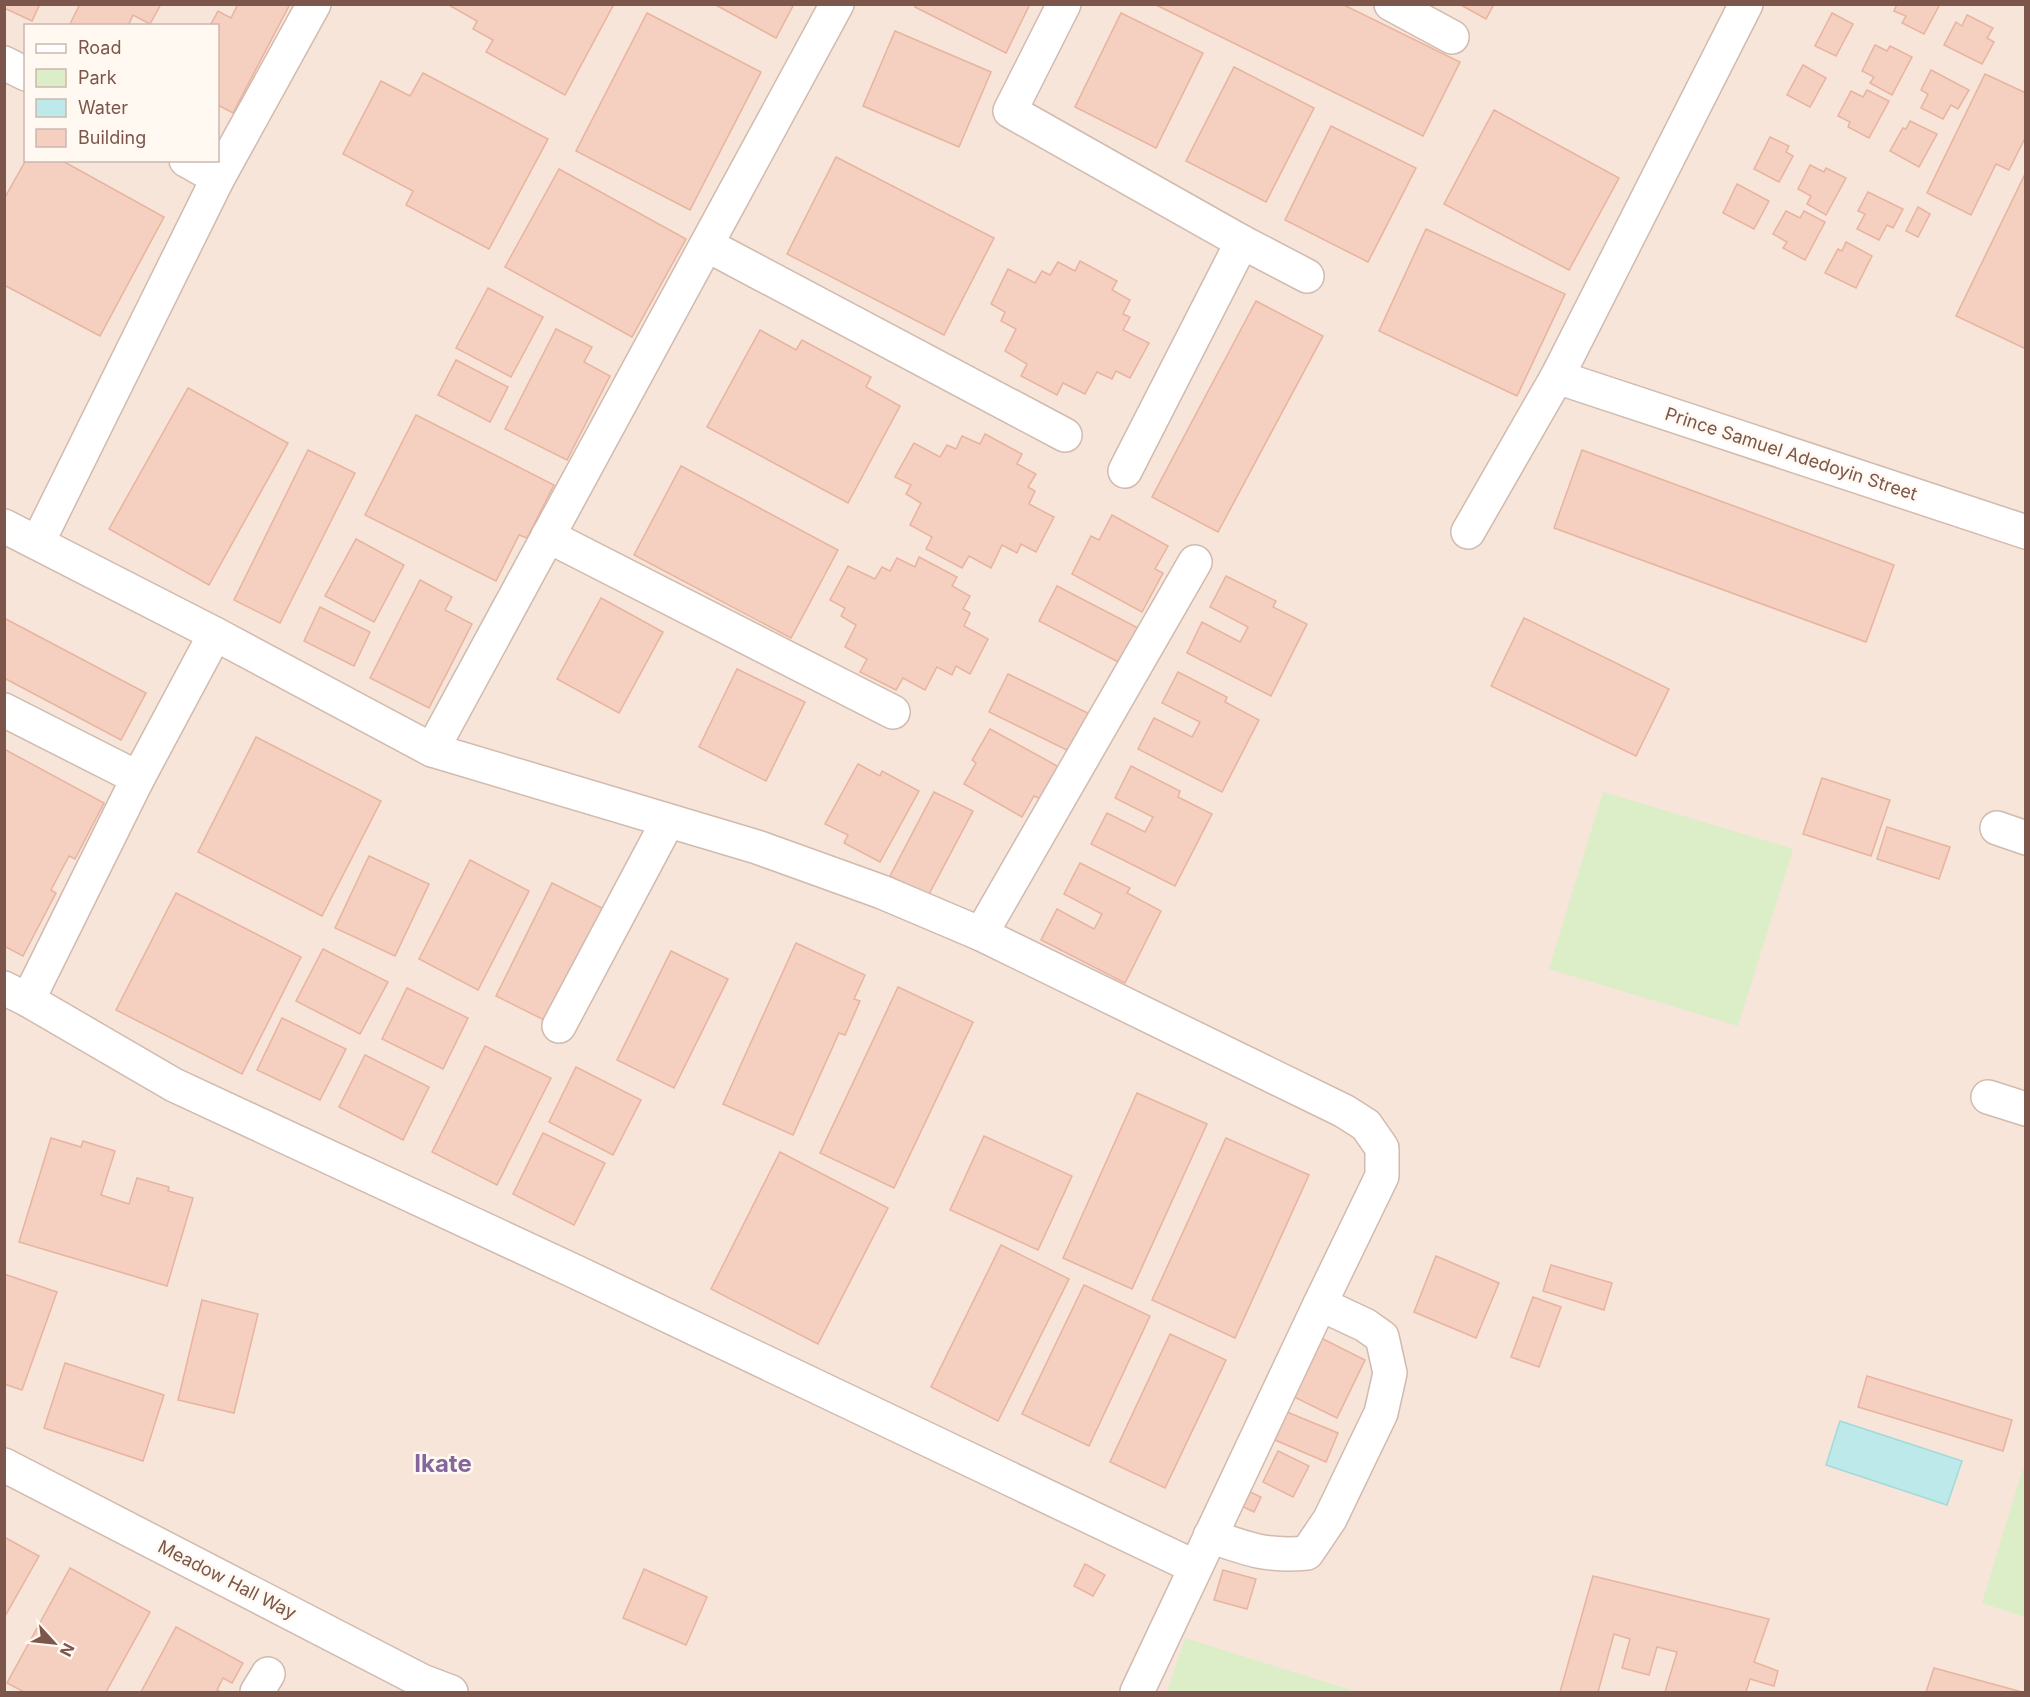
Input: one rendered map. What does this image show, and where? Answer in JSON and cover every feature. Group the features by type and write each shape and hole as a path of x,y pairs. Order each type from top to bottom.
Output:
{"street":[{"path":"38,542 218,178 314,4"},
{"path":"432,750 837,4"},
{"path":"1064,4 1010,111 1242,242 1307,276"},
{"path":"1391,4 1452,37"},
{"path":"1468,532 1557,376 1746,4"},
{"path":"4,63 24,73"},
{"path":"190,162 218,178"},
{"path":"1125,471 1242,242"},
{"path":"707,245 1065,435"},
{"name":"Prince Samuel Adedoyin Street","path":"1557,376 2025,532"},
{"path":"4,526 432,750 757,847 882,892 981,934 1344,1111 1366,1125 1382,1148 1382,1176 1137,1692"},
{"path":"548,536 893,712"},
{"path":"981,934 1195,562"},
{"path":"214,634 138,778 16,994 174,1085 597,1282 1195,1567"},
{"path":"4,710 138,778"},
{"path":"559,1026 668,821"},
{"path":"1988,1097 2025,1109"},
{"path":"1210,1536 1253,1551 1281,1556 1307,1553 1330,1519 1382,1413 1389,1373 1382,1338 1365,1325 1320,1304"},
{"name":"Meadow Hall Way","path":"4,1465 422,1681 451,1692"}],"shaded area":[{"name":"Ikate","path":"5,5 2025,5 2025,1692 5,1692"}],"green space":[{"path":"1603,792 1793,849 1738,1026 1549,969"},
{"path":"2025,1462 2025,1617 1982,1603"},
{"path":"1185,1638 1357,1692 1167,1692"}],"water":[{"path":"1840,1421 1962,1461 1947,1505 1826,1465"}],"building":[{"path":"4,4 40,4 32,21 4,8"},
{"path":"80,4 161,4 150,24 133,15 129,24 70,24"},
{"path":"238,4 290,4 233,113 219,106 219,24 211,24 218,11 231,18"},
{"path":"447,4 614,4 565,95 486,52 493,40 473,29 477,21"},
{"path":"714,4 794,4 776,38"},
{"path":"916,4 1030,4 1006,53 915,7"},
{"path":"1154,4 1342,4 1460,62 1423,136"},
{"path":"1459,4 1494,4 1486,19"},
{"path":"1897,4 1940,4 1924,34 1902,23 1906,16 1894,11"},
{"path":"647,13 761,72 690,210 576,151"},
{"path":"1121,13 1203,53 1156,148 1075,107"},
{"path":"1832,13 1853,24 1836,56 1815,46"},
{"path":"1967,15 1993,28 1987,38 1994,42 1982,64 1944,45 1956,22 1962,26"},
{"path":"895,31 991,72 959,147 863,106"},
{"path":"1875,45 1887,51 1890,46 1912,57 1892,95 1870,83 1874,77 1862,71"},
{"path":"1803,65 1826,78 1810,107 1787,95"},
{"path":"1234,67 1314,108 1266,202 1186,161"},
{"path":"1931,70 1969,90 1958,109 1951,105 1943,119 1921,108 1928,94 1921,90"},
{"path":"423,73 548,139 489,249 406,205 413,191 343,154 381,81 410,96"},
{"path":"1985,74 2026,93 2026,136 2009,170 1996,164 1971,215 1927,193"},
{"path":"1867,90 1889,101 1869,138 1848,127 1850,122 1838,116 1851,91 1863,97"},
{"path":"1494,110 1619,178 1569,270 1444,204"},
{"path":"1910,121 1937,134 1919,167 1890,151 1903,128 1906,129"},
{"path":"1331,126 1416,168 1368,262 1285,220"},
{"path":"1770,137 1789,146 1786,152 1793,156 1779,182 1754,169"},
{"path":"836,157 994,238 944,335 787,254"},
{"path":"25,162 65,162 164,217 100,336 4,285 4,199"},
{"path":"1810,165 1824,172 1826,168 1846,178 1826,215 1807,204 1811,196 1798,189"},
{"path":"559,169 686,239 632,337 505,267"},
{"path":"2026,172 2026,349 1956,316"},
{"path":"1737,184 1769,201 1754,229 1723,213"},
{"path":"1868,192 1903,209 1893,228 1887,225 1879,240 1857,229 1865,214 1858,211"},
{"path":"1918,207 1930,214 1918,237 1906,231"},
{"path":"1786,211 1800,218 1804,211 1825,222 1805,260 1783,248 1787,242 1773,234"},
{"path":"1426,229 1565,294 1517,396 1379,331"},
{"path":"1846,242 1872,256 1856,288 1825,273 1838,249 1842,251"},
{"path":"1080,261 1117,281 1112,290 1130,300 1123,314 1130,317 1123,330 1149,343 1130,378 1116,371 1112,379 1097,372 1085,394 1063,383 1057,395 1021,376 1027,364 1005,351 1016,329 1001,321 1005,312 991,304 1008,269 1035,283 1042,271 1050,275 1058,262 1075,271"},
{"path":"488,288 543,317 511,377 456,348"},
{"path":"1256,301 1323,336 1218,532 1152,497"},
{"path":"556,329 592,347 584,362 610,376 567,460 505,429"},
{"path":"760,330 796,350 802,340 871,377 866,387 900,406 848,503 707,427"},
{"path":"456,360 508,387 490,422 438,395"},
{"path":"188,388 288,443 209,585 109,529"},
{"path":"416,415 554,485 527,538 519,535 496,581 365,515"},
{"path":"985,434 1022,454 1017,464 1036,474 1028,487 1035,491 1029,504 1054,517 1036,552 1021,544 1017,553 1002,545 991,568 969,556 962,568 926,549 932,537 910,525 921,503 906,494 911,485 895,477 914,443 940,457 947,445 956,449 962,436 980,444"},
{"path":"308,450 355,473 280,623 234,600"},
{"path":"1582,450 1894,565 1866,642 1554,528"},
{"path":"681,466 838,550 791,638 634,555"},
{"path":"1112,515 1168,546 1155,569 1163,573 1142,612 1072,574 1091,536 1099,540"},
{"path":"356,539 404,565 374,622 325,596"},
{"path":"919,557 957,577 952,586 970,596 963,609 970,613 964,626 988,639 970,674 956,666 952,675 937,667 925,690 903,678 896,690 860,672 867,659 845,647 856,625 841,616 845,608 830,600 848,566 875,579 882,567 890,571 897,558 915,567"},
{"path":"1226,576 1276,601 1273,607 1307,624 1271,696 1187,653 1202,622 1240,642 1248,627 1210,607"},
{"path":"420,580 452,597 445,610 472,624 429,708 370,678"},
{"path":"1057,586 1142,630 1124,665 1039,621"},
{"path":"601,598 663,632 619,713 557,679"},
{"path":"320,607 370,632 354,666 304,641"},
{"path":"4,618 146,693 121,740 4,678"},
{"path":"1524,618 1669,689 1636,756 1491,686"},
{"path":"737,669 805,702 766,781 699,747"},
{"path":"1178,672 1227,697 1225,702 1259,720 1222,792 1138,749 1154,718 1192,737 1200,722 1162,703"},
{"path":"1008,674 1096,717 1077,755 989,712"},
{"path":"990,729 1059,767 1041,799 1034,796 1022,817 964,784 976,763 972,760"},
{"path":"256,737 381,801 322,916 198,852"},
{"path":"4,749 104,803 75,859 69,856 51,890 56,893 23,956 4,946"},
{"path":"858,764 880,776 882,771 919,791 880,862 844,843 848,835 825,824"},
{"path":"1131,766 1180,791 1178,797 1212,814 1175,886 1091,844 1107,813 1145,832 1153,817 1115,798"},
{"path":"1822,778 1890,800 1871,856 1803,834"},
{"path":"934,792 973,811 928,896 890,876"},
{"path":"1887,827 1950,847 1939,879 1877,859"},
{"path":"369,856 429,884 395,956 335,928"},
{"path":"470,860 529,891 478,990 419,959"},
{"path":"1080,863 1130,888 1127,893 1161,911 1125,983 1041,940 1057,909 1094,929 1102,914 1064,894"},
{"path":"552,883 606,910 550,1023 496,996"},
{"path":"176,893 301,957 242,1074 116,1010"},
{"path":"796,943 865,975 854,999 860,1001 845,1035 839,1033 793,1135 723,1104"},
{"path":"323,949 388,982 360,1034 296,1001"},
{"path":"671,951 728,979 674,1088 617,1060"},
{"path":"898,987 973,1022 894,1188 820,1153"},
{"path":"407,988 468,1018 443,1069 382,1039"},
{"path":"282,1018 346,1049 320,1100 257,1070"},
{"path":"485,1046 551,1078 497,1185 432,1152"},
{"path":"365,1055 429,1087 403,1140 339,1107"},
{"path":"576,1067 641,1100 613,1155 549,1122"},
{"path":"1137,1093 1207,1124 1132,1289 1063,1258"},
{"path":"543,1133 605,1163 574,1225 513,1194"},
{"path":"984,1136 1072,1176 1038,1250 950,1210"},
{"path":"51,1138 81,1147 83,1141 115,1151 101,1195 129,1204 137,1178 169,1187 168,1191 193,1198 167,1286 19,1242"},
{"path":"1226,1138 1309,1175 1235,1338 1152,1300"},
{"path":"780,1152 888,1208 818,1344 711,1289"},
{"path":"1001,1245 1069,1279 998,1421 931,1387"},
{"path":"1436,1256 1499,1283 1476,1338 1414,1312"},
{"path":"1551,1265 1612,1283 1604,1310 1543,1291"},
{"path":"4,1274 57,1292 22,1390 4,1384"},
{"path":"1084,1285 1150,1316 1089,1446 1022,1414"},
{"path":"1533,1297 1561,1307 1539,1367 1511,1357"},
{"path":"202,1300 258,1314 234,1413 178,1400"},
{"path":"1170,1334 1226,1360 1165,1488 1110,1462"},
{"path":"1319,1337 1365,1360 1337,1418 1290,1395"},
{"path":"65,1363 164,1395 143,1461 44,1428"},
{"path":"1867,1376 2012,1420 2003,1451 1858,1407"},
{"path":"1287,1412 1338,1433 1326,1462 1275,1440"},
{"path":"1278,1451 1309,1466 1293,1497 1263,1482"},
{"path":"1244,1489 1261,1497 1254,1512 1237,1504"},
{"path":"4,1537 39,1556 4,1618"},
{"path":"1085,1564 1105,1575 1093,1596 1074,1586"},
{"path":"70,1568 150,1612 106,1692 24,1692 7,1683"},
{"path":"644,1569 707,1597 686,1645 623,1618"},
{"path":"1223,1570 1256,1579 1247,1609 1214,1600"},
{"path":"1593,1576 1769,1619 1754,1662 1778,1671 1774,1686 1750,1679 1746,1692 1665,1692 1677,1652 1657,1647 1649,1675 1622,1668 1630,1639 1614,1634 1598,1692 1560,1692"},
{"path":"176,1627 243,1663 232,1683 223,1678 217,1690 221,1692 141,1692"},
{"path":"1934,1668 2022,1692 1926,1692"}],"district":[{"name":"Ikate","path":"443,1464"}]}
